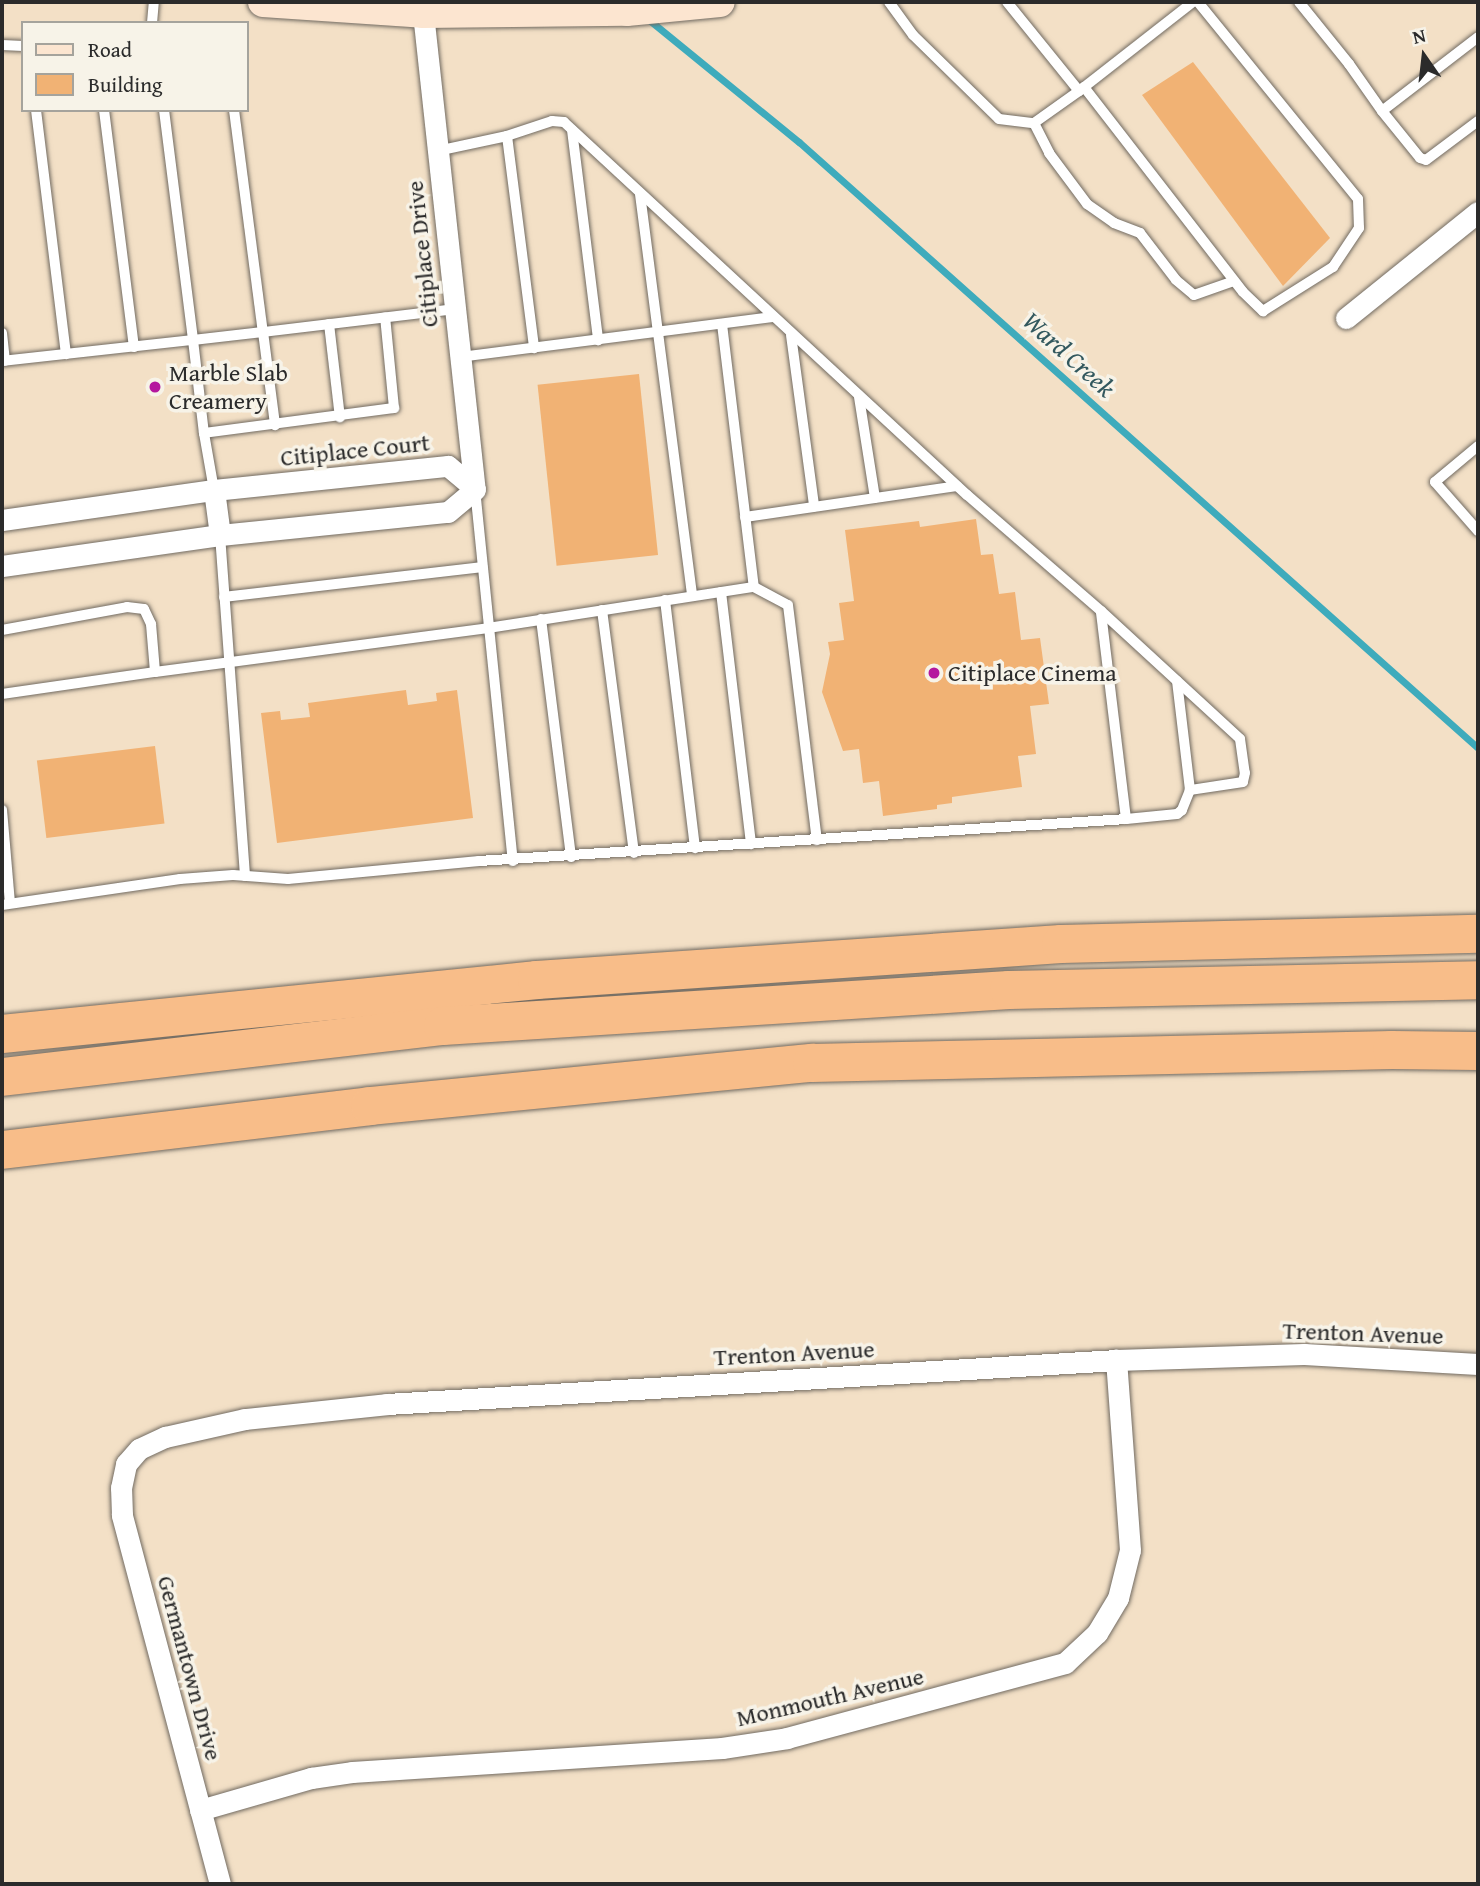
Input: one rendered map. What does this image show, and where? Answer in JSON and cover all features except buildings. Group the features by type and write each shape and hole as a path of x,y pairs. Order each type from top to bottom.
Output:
{"highway":[{"path":"2,1034 537,980 1047,944 1478,934"},
{"path":"2,1077 443,1026 1009,990 1478,980"},
{"path":"2,1150 370,1106 812,1063 1392,1050 1478,1051"}],"street":[{"path":"263,2 423,13 627,11 720,2"},
{"name":"Citiplace Drive","path":"423,13 475,489"},
{"path":"1346,318 1478,212"},
{"name":"Citiplace Court","path":"2,520 214,490 448,466 475,489"},
{"path":"2,566 220,535 448,512 475,489"},
{"path":"214,490 220,535"},
{"name":"Trenton Avenue","path":"126,1464 139,1449 165,1437 245,1419 348,1408 1116,1360 1304,1354 1478,1364"},
{"name":"Monmouth Avenue","path":"200,1810 311,1777 352,1772 722,1748 787,1738 1065,1662 1097,1633 1118,1598 1130,1550 1116,1360"},
{"name":"Germantown Drive","path":"126,1464 121,1489 122,1516 220,1884"}],"lane":[{"path":"152,21 154,2"},
{"path":"889,2 913,35 999,118 1034,123 1082,89 1195,2 1358,200 1359,228 1333,267 1263,311 1234,281 1082,89 1007,2"},
{"path":"1299,2 1420,158 1426,160 1478,121"},
{"path":"1382,111 1478,37"},
{"path":"2,45 21,46"},
{"path":"36,112 66,354"},
{"path":"104,112 134,347"},
{"path":"164,112 204,433 214,490"},
{"path":"233,112 275,425"},
{"path":"437,151 507,136 552,121 564,122 790,335 1101,611 1240,739 1245,774 1242,782 1190,790"},
{"path":"1034,123 1049,153 1087,204 1114,223 1140,233 1176,280 1194,295 1234,281"},
{"path":"572,130 598,340"},
{"path":"507,136 534,348"},
{"path":"640,194 692,596"},
{"path":"2,333 4,361 455,309"},
{"path":"204,433 394,408 384,317"},
{"path":"460,357 773,317"},
{"path":"329,324 340,417"},
{"path":"722,324 754,587"},
{"path":"790,335 814,506"},
{"path":"859,397 875,498"},
{"path":"1478,446 1435,482 1478,531"},
{"path":"745,517 957,486"},
{"path":"475,489 513,861"},
{"path":"220,535 244,876"},
{"path":"224,597 482,567"},
{"path":"2,694 488,628 754,587 789,605 817,839"},
{"path":"721,592 751,844"},
{"path":"665,600 695,848"},
{"path":"2,630 127,607 144,609 151,624 155,672"},
{"path":"602,610 634,853"},
{"path":"1101,611 1126,819"},
{"path":"541,620 571,857"},
{"path":"2,810 6,904 180,879 244,876 288,879 479,861 634,853 1177,814 1182,810 1190,790 1177,681"}],"waterway":[{"name":"Ward Creek","path":"648,19 799,142 1478,748"}],"place":[{"name":"Marble Slab Creamery","path":"155,387"},
{"name":"Citiplace Cinema","path":"934,673"}]}
